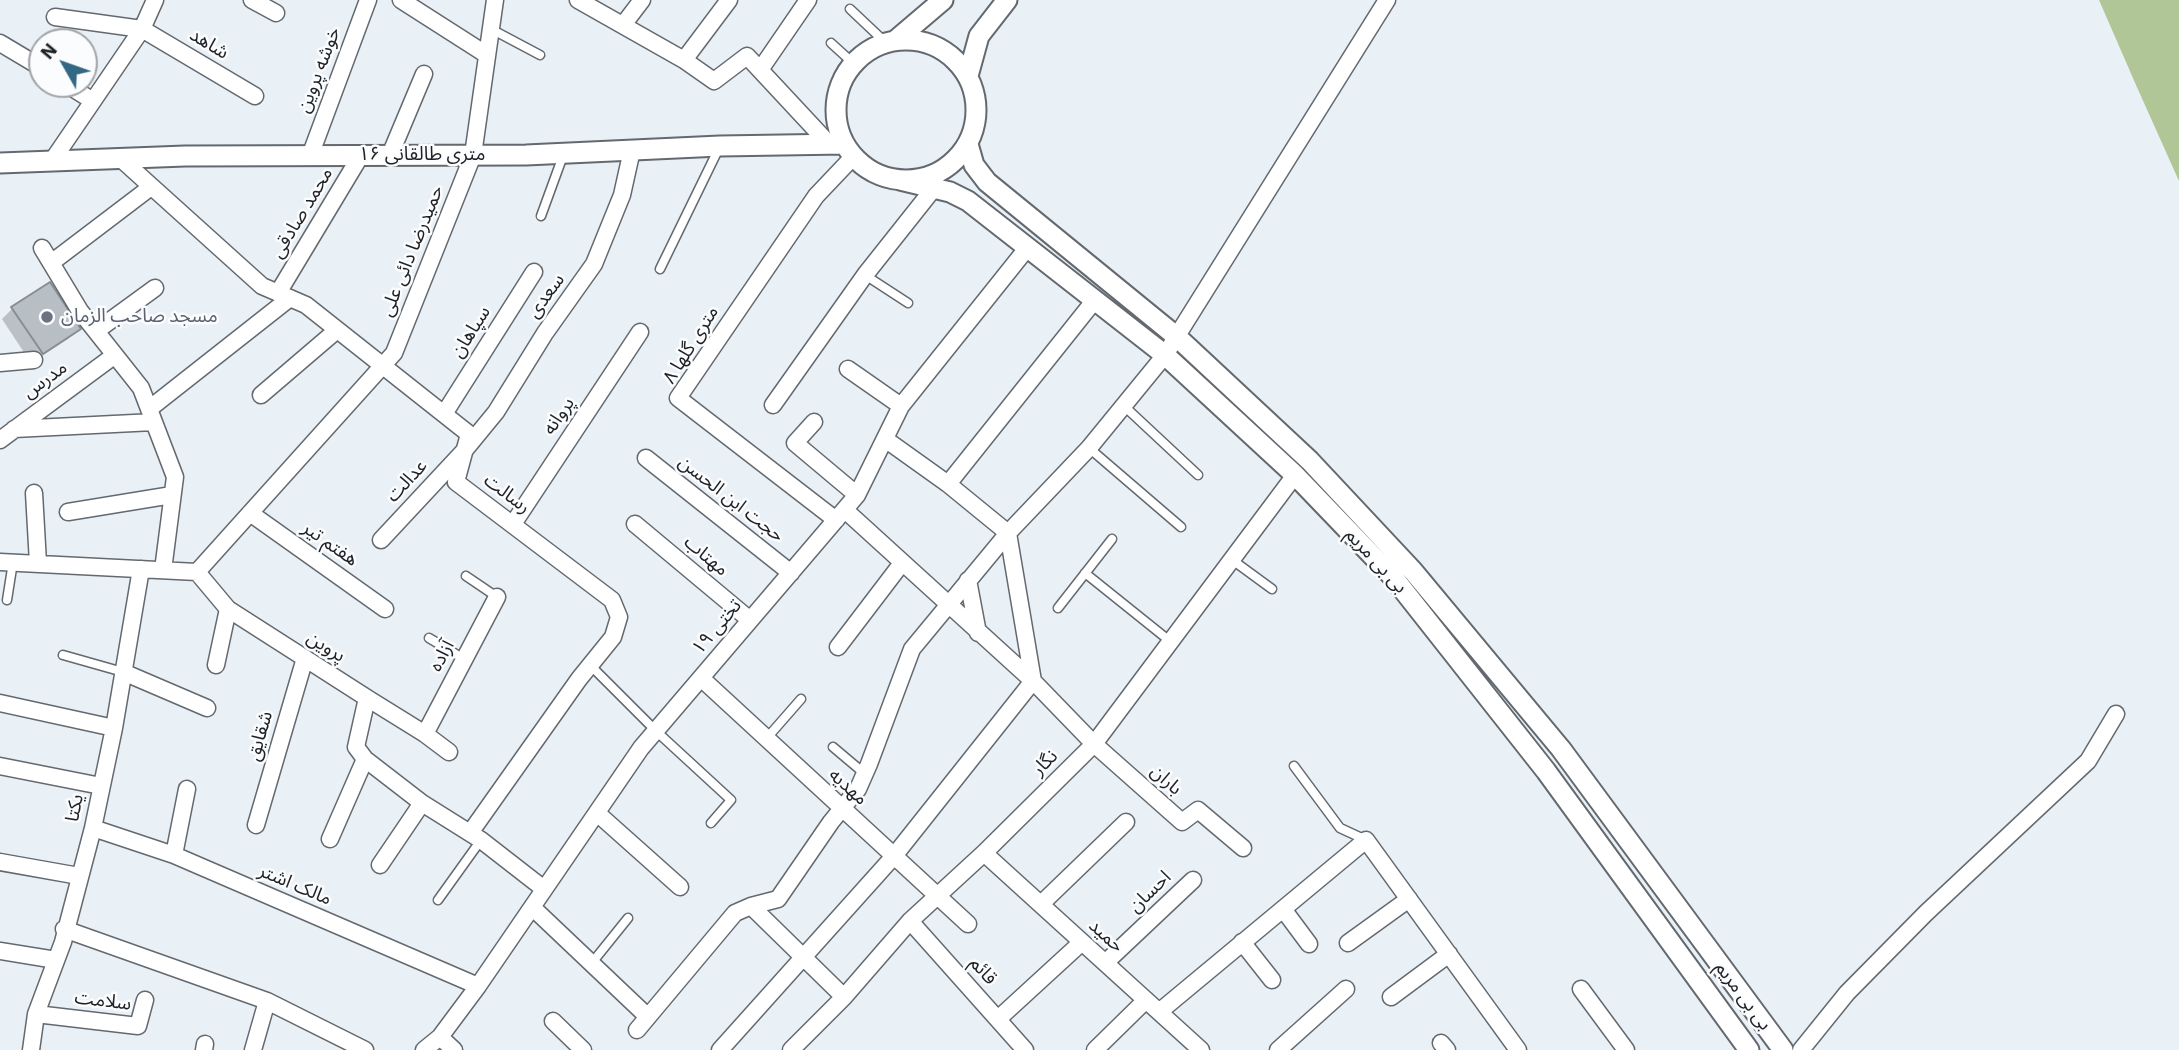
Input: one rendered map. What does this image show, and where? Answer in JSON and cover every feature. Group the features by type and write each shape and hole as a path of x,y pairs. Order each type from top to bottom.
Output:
{"street":[{"path":"52,161 142,29 155,0"},
{"path":"252,0 276,13"},
{"name":"خوشه پروین","path":"310,156 368,0"},
{"path":"401,0 487,55"},
{"name":"حمیدرضا دائی علی","path":"388,359 474,155 495,0"},
{"path":"623,24 642,0"},
{"path":"684,60 729,0"},
{"path":"760,70 808,0"},
{"path":"842,148 836,102 841,81 853,63 868,51 891,41 943,0"},
{"path":"968,76 979,36 1007,0"},
{"path":"532,907 591,964 643,1023 735,914 751,906 778,900 858,789 912,649 1009,533 1089,448 1165,355 1387,0"},
{"path":"583,1 684,60 714,81 747,56 842,148 874,173 900,180 920,179 939,172 956,160 968,144 975,122 976,99 968,76 944,50 924,42 891,41"},
{"path":"55,17 142,29"},
{"name":"شاهد","path":"142,29 255,96"},
{"path":"0,43 28,60"},
{"path":"390,155 424,74"},
{"path":"88,98 93,101"},
{"name":"بی بی مریم","path":"968,144 974,165 987,182 1177,337 1310,461 1413,571 1561,750 1783,1050"},
{"name":"۱۶ متری طالقانی","path":"0,163 120,158 564,153 720,146 842,148"},
{"name":"۸ متری گلها","path":"840,515 678,398 816,196 842,148"},
{"name":"سعدی","path":"464,451 496,412 545,332 594,264 622,195 632,150"},
{"name":"محمد صادقی","path":"284,296 361,155"},
{"name":"رسالت","path":"120,158 261,286 306,305 337,330 388,359 444,414 469,433 456,482 612,600 619,617 612,637 590,665"},
{"name":"بی بی مریم","path":"900,180 934,188 968,201 1165,355 1295,475 1393,577 1530,749 1749,1050"},
{"path":"51,263 152,187"},
{"path":"773,405 866,275 934,188"},
{"name":"تختی ۱۹","path":"424,1050 440,1037 478,986 641,748 857,495 901,406 1028,247"},
{"path":"42,248 80,311 141,388 175,477 163,570"},
{"name":"سپاهان","path":"444,414 534,272"},
{"path":"96,331 155,288"},
{"path":"14,429 151,415 284,296"},
{"path":"948,484 1094,301"},
{"path":"261,395 337,330"},
{"name":"پروانه","path":"513,524 640,332"},
{"name":"مدرس","path":"0,440 115,355"},
{"path":"7,562 197,572 388,359"},
{"path":"0,363 33,360"},
{"path":"848,369 901,406"},
{"path":"814,422 795,443 857,495"},
{"path":"720,1050 894,856 1033,681 1009,533 948,484 885,439"},
{"name":"عدالت","path":"381,540 464,451"},
{"name":"حجت ابن الحسن","path":"646,458 791,573"},
{"name":"نگار","path":"791,1050 844,997 910,921 984,853 1094,744 1295,475"},
{"path":"34,493 38,564"},
{"path":"68,512 173,495"},
{"name":"هفتم تیر","path":"250,513 386,609"},
{"path":"840,515 902,563 1033,681 1094,744"},
{"name":"مهتاب","path":"635,524 750,620"},
{"path":"838,647 902,563"},
{"name":"یکتا","path":"31,1050 36,1014 56,960 93,828 114,728 141,569"},
{"name":"پروین","path":"197,572 228,609 449,752"},
{"path":"968,580 978,633"},
{"name":"آزاده","path":"425,734 497,597"},
{"path":"216,666 228,609"},
{"name":"شقایق","path":"256,825 305,658"},
{"path":"475,837 590,665"},
{"path":"123,672 207,708"},
{"name":"مهدیه","path":"701,678 968,924"},
{"path":"367,698 356,747 365,759 422,803 475,837 544,889"},
{"path":"0,703 114,728"},
{"path":"1801,1050 1847,993 1926,913 2088,761 2116,713"},
{"name":"باران","path":"1094,744 1182,822 1198,810 1244,848"},
{"path":"330,839 365,759"},
{"path":"0,766 101,786"},
{"path":"173,855 187,789"},
{"path":"380,864 422,803"},
{"path":"597,813 680,887"},
{"path":"1041,904 1126,822"},
{"name":"مالک اشتر","path":"93,828 173,855 478,986"},
{"path":"1159,1012 1366,840 1518,1050"},
{"name":"حمید","path":"984,853 1200,1050"},
{"path":"0,862 79,876"},
{"name":"احسان","path":"1105,963 1193,880"},
{"path":"1348,943 1409,898"},
{"path":"751,906 844,997"},
{"path":"1283,909 1309,944"},
{"name":"قائم","path":"910,921 1025,1050"},
{"path":"64,929 267,1001 365,1050"},
{"path":"998,1019 1082,942"},
{"path":"1242,942 1272,981"},
{"path":"0,951 56,960"},
{"path":"1391,997 1449,954"},
{"path":"1278,1050 1346,989"},
{"path":"1581,989 1626,1050"},
{"name":"سلامت","path":"36,1014 138,1026 145,1000"},
{"path":"1107,1046 1146,1000"},
{"path":"253,1050 267,1001"},
{"path":"553,1021 583,1050"},
{"path":"440,1037 454,1050"}],"lane":[{"path":"850,9 891,41"},
{"path":"491,29 540,55"},
{"path":"831,43 853,63"},
{"path":"660,269 720,146"},
{"path":"541,216 564,153"},
{"path":"866,275 908,303"},
{"path":"1123,405 1198,475"},
{"path":"1089,448 1181,527"},
{"path":"1058,608 1112,540"},
{"path":"1231,559 1272,589"},
{"path":"6,600 7,562"},
{"path":"1085,573 1171,642"},
{"path":"466,576 497,597"},
{"path":"429,638 464,659"},
{"path":"63,655 123,672"},
{"path":"590,665 656,732 731,800 711,822"},
{"path":"766,740 801,699"},
{"path":"833,747 865,774"},
{"path":"1294,766 1340,828 1366,840"},
{"path":"438,900 475,837"},
{"path":"591,964 628,918"}],"green space":[{"path":"2099,0 2179,0 2179,181 2136,85"}],"building":[{"name":"مسجد صاحب الزمان","path":"50,282 81,329 43,354 11,307"}],"place":[{"name":"مسجد صاحب الزمان","path":"47,317"}]}
